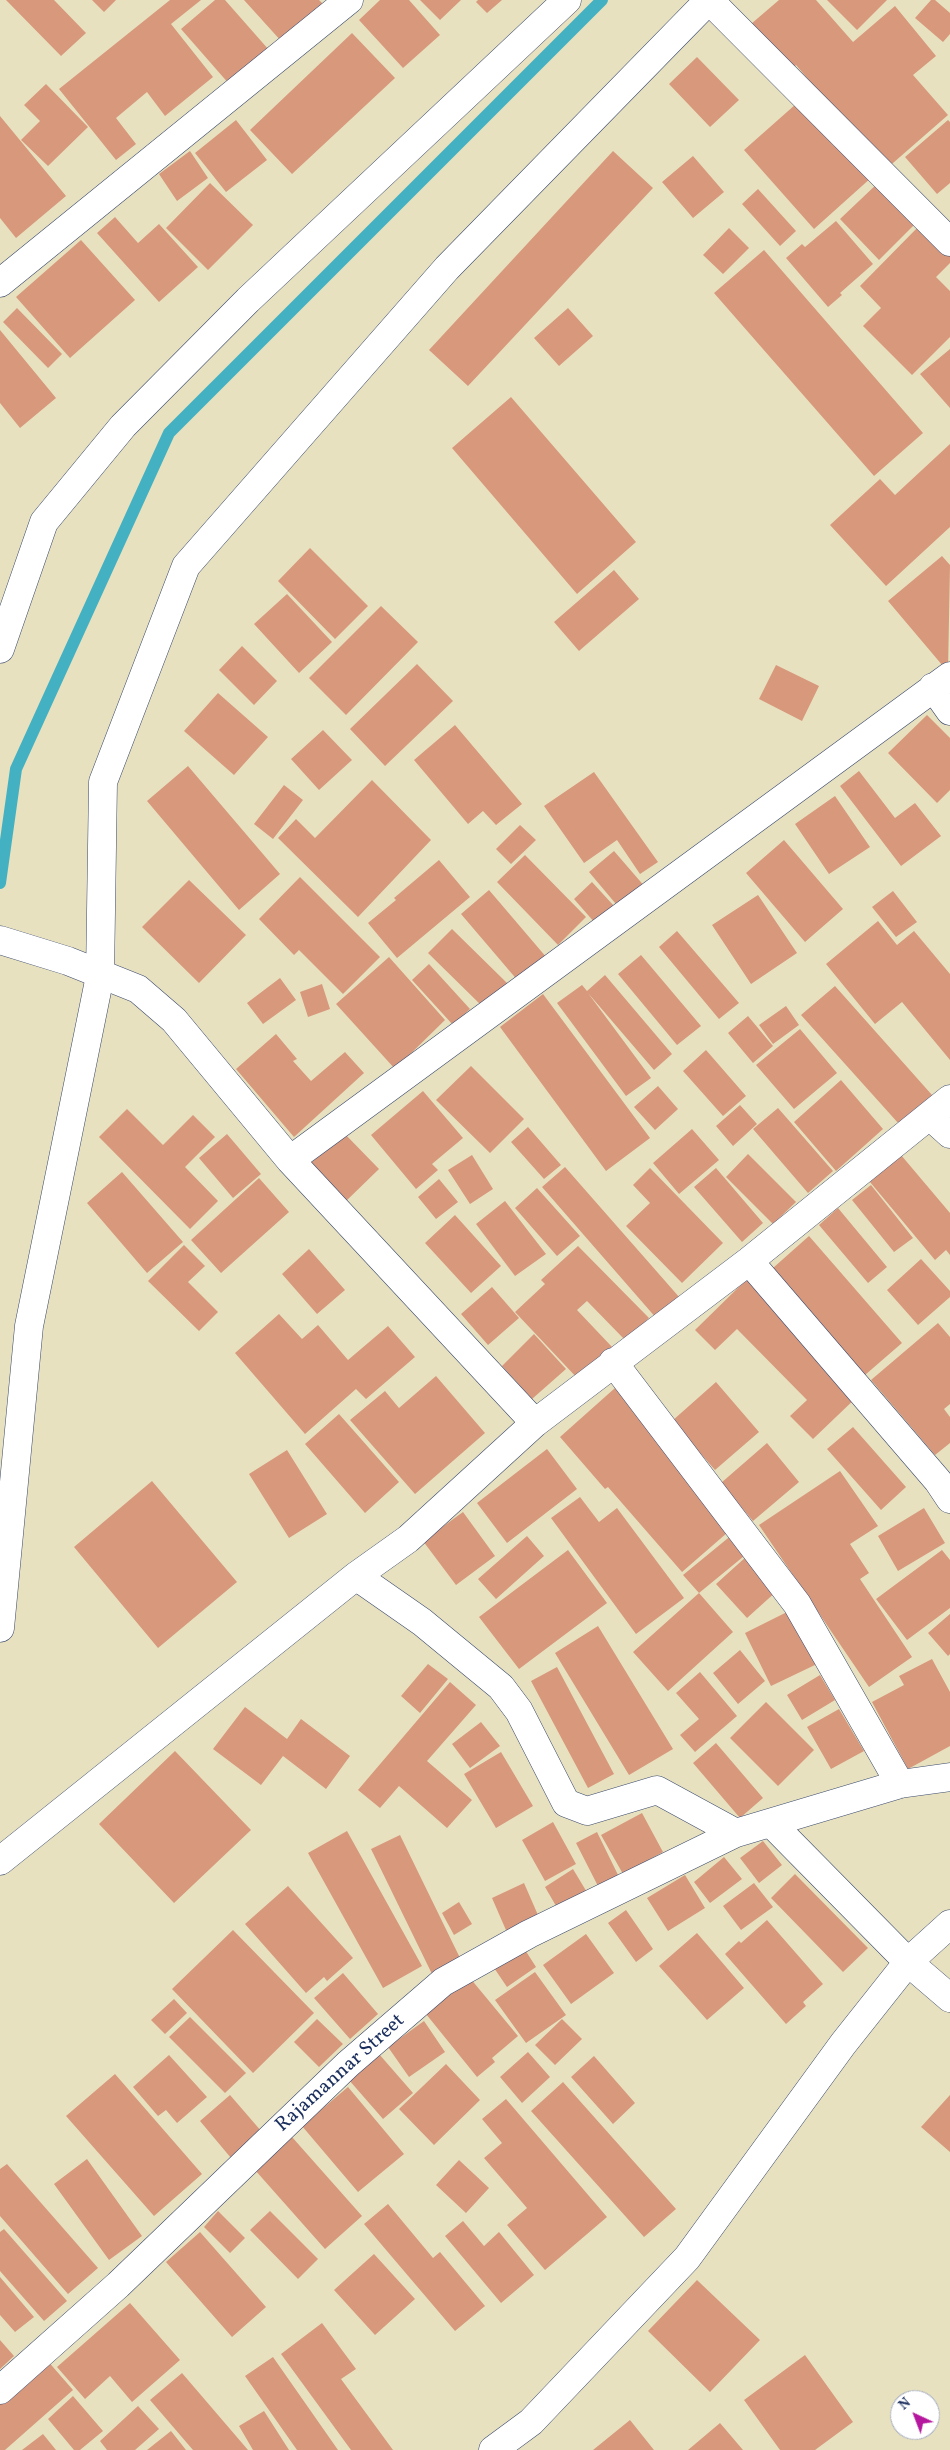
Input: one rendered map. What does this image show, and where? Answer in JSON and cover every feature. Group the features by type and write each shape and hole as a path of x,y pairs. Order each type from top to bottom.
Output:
{"street":[{"path":"0,283 349,0"},
{"path":"0,649 44,522 124,426 248,300 567,0"},
{"path":"0,1628 29,1326 100,976 104,782 186,566 447,268 709,0 950,242"},
{"path":"290,1160 941,682 950,711"},
{"path":"0,940 68,962 100,976 138,989 174,1020 290,1160 535,1423"},
{"path":"0,1861 356,1576 408,1539 535,1423 613,1362 749,1261 940,1107 950,1134"},
{"path":"749,1261 946,1483"},
{"path":"613,1362 797,1604 900,1784"},
{"path":"356,1576 422,1622 501,1687 519,1711 566,1803 587,1811 657,1790 736,1833"},
{"name":"Rajamannar Street","path":"0,2390 118,2285 348,2064 443,1982 529,1934 736,1833 900,1784 950,1777"},
{"path":"770,1823 908,1962 950,1998"},
{"path":"493,2450 531,2422 687,2258 843,2044 908,1962 950,1924"}],"building":[{"path":"6,0 54,0 86,33 61,56"},
{"path":"92,0 116,0 104,12"},
{"path":"170,0 201,0 171,24 213,77 165,116 147,92 116,118 136,144 116,160 59,89"},
{"path":"215,0 225,0 269,50 230,85 181,29"},
{"path":"244,0 319,0 323,4 282,42"},
{"path":"380,0 409,0 440,35 403,68 359,20"},
{"path":"420,0 461,0 440,20"},
{"path":"478,0 502,0 487,13 476,2"},
{"path":"779,0 816,0 853,42 895,6 936,56 913,75 948,115 885,170 796,65 791,70 751,24"},
{"path":"827,0 887,0 857,30"},
{"path":"931,0 935,0 950,13 950,34 943,42 915,18"},
{"path":"352,33 395,78 292,174 250,130"},
{"path":"697,57 739,100 710,127 669,84"},
{"path":"46,84 88,127 48,166 21,140 40,121 24,105"},
{"path":"796,104 834,146 840,141 872,177 814,229 744,150"},
{"path":"0,116 66,196 16,238 0,218"},
{"path":"236,120 267,160 226,192 195,153"},
{"path":"948,120 950,122 950,183 937,194 905,157"},
{"path":"190,151 208,178 177,201 159,174"},
{"path":"613,151 653,188 468,386 429,350"},
{"path":"693,156 724,192 693,218 662,182"},
{"path":"879,182 917,222 879,260 840,219"},
{"path":"210,183 253,225 208,270 166,228"},
{"path":"758,189 796,231 780,246 742,204"},
{"path":"115,217 138,243 159,224 198,267 159,302 97,233"},
{"path":"836,221 873,264 840,293 842,295 828,307 786,258 802,244 805,247"},
{"path":"921,224 950,253 950,263 936,277 950,291 950,337 912,375 863,326 881,308 860,286"},
{"path":"729,228 749,248 723,274 703,255"},
{"path":"81,240 135,300 70,358 16,297"},
{"path":"764,250 923,433 874,476 714,293"},
{"path":"17,308 62,354 48,368 3,322"},
{"path":"568,308 593,336 559,366 534,338"},
{"path":"0,330 56,398 20,428 0,403"},
{"path":"950,349 950,408 920,374"},
{"path":"511,397 636,542 577,594 452,448"},
{"path":"950,444 950,527 886,586 830,525 880,479 895,495"},
{"path":"310,548 368,606 335,639 278,581"},
{"path":"942,556 950,565 948,672 888,601"},
{"path":"614,570 639,599 579,651 554,622"},
{"path":"287,594 332,642 299,673 254,624"},
{"path":"381,606 418,642 346,715 309,678"},
{"path":"242,646 277,681 254,705 219,670"},
{"path":"417,664 453,701 385,766 350,729"},
{"path":"776,665 819,686 802,721 759,699"},
{"path":"218,693 268,737 234,775 184,731"},
{"path":"927,715 950,738 950,790 937,803 888,753"},
{"path":"455,725 522,804 496,825 483,811 468,824 414,760"},
{"path":"323,730 352,760 319,790 291,759"},
{"path":"188,766 280,874 239,910 147,801"},
{"path":"859,771 895,818 915,803 941,836 901,866 840,786"},
{"path":"594,772 658,862 640,874 617,840 584,863 544,806"},
{"path":"372,780 431,840 358,917 278,838 296,819 315,838"},
{"path":"284,785 303,800 273,839 254,824"},
{"path":"835,796 870,847 829,874 795,824"},
{"path":"520,825 536,840 511,864 496,849"},
{"path":"784,840 843,909 805,942 746,873"},
{"path":"614,851 646,888 621,910 589,872"},
{"path":"525,855 586,917 558,945 497,882"},
{"path":"439,860 470,897 397,958 368,923"},
{"path":"300,877 380,957 343,994 299,950 294,955 259,919"},
{"path":"189,880 246,935 199,983 142,927"},
{"path":"592,882 614,906 595,923 574,899"},
{"path":"489,890 547,958 519,982 461,914"},
{"path":"893,891 917,922 896,937 872,907"},
{"path":"758,895 797,953 751,984 712,925"},
{"path":"878,921 897,945 914,931 950,974 950,1060 902,1002 875,1024 826,964"},
{"path":"452,929 508,984 484,1008 428,953"},
{"path":"677,931 739,1003 719,1019 659,947"},
{"path":"641,955 701,1026 677,1045 618,974"},
{"path":"389,957 445,1020 395,1069 336,1004"},
{"path":"429,964 470,1009 453,1025 412,980"},
{"path":"605,975 672,1054 654,1070 588,993 651,1078 626,1096 557,1003 582,985 587,991"},
{"path":"280,978 296,1000 263,1024 247,1003"},
{"path":"322,984 330,1009 308,1017 300,992"},
{"path":"835,986 932,1095 899,1124 801,1015"},
{"path":"543,994 650,1138 606,1171 500,1027"},
{"path":"786,1006 799,1025 773,1044 759,1025"},
{"path":"748,1016 773,1046 753,1063 728,1033"},
{"path":"800,1029 837,1073 794,1109 756,1065"},
{"path":"276,1034 297,1059 293,1061 311,1081 345,1052 364,1073 294,1137 236,1069"},
{"path":"706,1050 746,1096 723,1116 683,1071"},
{"path":"471,1066 524,1119 490,1153 436,1100"},
{"path":"841,1080 883,1129 836,1171 794,1122"},
{"path":"658,1086 678,1109 655,1130 634,1107"},
{"path":"423,1091 463,1138 432,1164 438,1170 416,1189 371,1135"},
{"path":"740,1105 757,1124 733,1146 716,1126"},
{"path":"778,1108 833,1171 808,1193 753,1129"},
{"path":"127,1109 163,1145 193,1115 215,1137 185,1167 218,1201 190,1229 99,1137"},
{"path":"528,1127 561,1165 544,1179 511,1142"},
{"path":"692,1129 719,1160 679,1194 653,1163"},
{"path":"343,1132 379,1169 343,1204 307,1167"},
{"path":"227,1134 261,1174 233,1198 199,1158"},
{"path":"748,1154 796,1202 773,1224 726,1177"},
{"path":"472,1155 493,1189 470,1204 448,1170"},
{"path":"901,1155 950,1213 950,1255 946,1250 935,1260 870,1182"},
{"path":"565,1167 680,1298 657,1319 542,1187"},
{"path":"650,1168 723,1243 682,1283 626,1226 650,1203 633,1185"},
{"path":"716,1168 763,1223 742,1242 694,1187"},
{"path":"122,1172 183,1242 147,1273 87,1203"},
{"path":"259,1178 289,1212 221,1273 191,1240"},
{"path":"439,1179 458,1202 436,1219 418,1197"},
{"path":"871,1185 913,1238 894,1252 852,1200"},
{"path":"537,1188 580,1236 557,1256 515,1208"},
{"path":"505,1201 546,1254 515,1276 476,1224"},
{"path":"838,1208 887,1267 868,1283 819,1225"},
{"path":"455,1215 501,1266 471,1293 425,1243"},
{"path":"809,1236 902,1343 865,1375 773,1268"},
{"path":"184,1245 205,1266 188,1282 218,1312 199,1331 148,1281"},
{"path":"578,1246 649,1318 626,1341 587,1301 577,1310 613,1348 579,1380 515,1312 545,1284 541,1280"},
{"path":"309,1249 345,1290 317,1314 282,1274"},
{"path":"921,1259 950,1291 950,1297 918,1325 887,1290"},
{"path":"747,1279 860,1394 813,1439 790,1416 807,1400 737,1329 715,1350 695,1330"},
{"path":"492,1287 519,1318 488,1345 461,1314"},
{"path":"279,1314 302,1339 318,1325 348,1360 388,1326 415,1357 366,1399 356,1389 305,1434 235,1353"},
{"path":"938,1323 950,1337 950,1404 944,1409 950,1417 950,1443 935,1455 871,1380"},
{"path":"534,1334 566,1369 532,1399 502,1366"},
{"path":"436,1376 485,1433 415,1494 350,1420 385,1391 399,1408"},
{"path":"716,1382 759,1432 715,1470 672,1421"},
{"path":"615,1388 735,1526 682,1572 608,1487 605,1489 560,1437"},
{"path":"339,1414 399,1482 365,1513 305,1444"},
{"path":"853,1427 906,1487 881,1510 827,1449"},
{"path":"767,1443 799,1482 753,1521 721,1483"},
{"path":"547,1449 577,1489 507,1543 477,1503"},
{"path":"287,1450 327,1514 289,1538 249,1474"},
{"path":"840,1471 878,1526 850,1544 869,1573 860,1579 912,1657 869,1687 759,1525"},
{"path":"152,1481 237,1582 158,1648 74,1547"},
{"path":"580,1497 599,1522 617,1508 684,1598 636,1634 551,1518"},
{"path":"924,1508 945,1543 898,1571 878,1536"},
{"path":"463,1512 495,1556 456,1585 423,1541"},
{"path":"733,1534 749,1552 699,1593 683,1575"},
{"path":"527,1536 544,1556 496,1599 478,1579"},
{"path":"568,1550 607,1603 519,1669 479,1617"},
{"path":"942,1550 950,1560 950,1608 907,1640 876,1599"},
{"path":"747,1556 778,1590 747,1618 716,1584"},
{"path":"699,1593 733,1632 668,1691 633,1652"},
{"path":"791,1610 817,1664 771,1686 745,1633"},
{"path":"950,1614 950,1654 948,1656 928,1633"},
{"path":"598,1626 673,1749 629,1775 555,1653"},
{"path":"740,1650 765,1681 738,1704 713,1673"},
{"path":"932,1659 950,1692 950,1746 908,1769 872,1702 904,1685 899,1676"},
{"path":"428,1664 448,1679 420,1713 401,1696"},
{"path":"557,1667 614,1774 588,1788 531,1681"},
{"path":"700,1672 737,1716 695,1752 680,1735 699,1719 676,1693"},
{"path":"820,1675 835,1700 802,1720 787,1695"},
{"path":"450,1682 476,1705 427,1761 472,1800 447,1828 399,1786 380,1808 358,1790"},
{"path":"766,1702 814,1750 778,1786 730,1738"},
{"path":"245,1707 287,1739 301,1719 350,1756 326,1789 283,1756 261,1785 213,1749"},
{"path":"839,1709 864,1751 831,1769 807,1727"},
{"path":"481,1722 500,1746 470,1768 452,1744"},
{"path":"716,1743 763,1798 740,1818 693,1763"},
{"path":"175,1751 251,1830 174,1903 99,1824"},
{"path":"501,1752 533,1806 496,1828 464,1774"},
{"path":"642,1813 663,1852 623,1874 601,1835"},
{"path":"553,1822 576,1864 545,1881 522,1840"},
{"path":"347,1831 422,1966 383,1988 308,1853"},
{"path":"597,1832 620,1879 600,1890 576,1843"},
{"path":"400,1835 461,1960 432,1974 371,1849"},
{"path":"763,1841 782,1865 759,1883 740,1858"},
{"path":"724,1857 742,1879 710,1903 694,1882"},
{"path":"573,1869 588,1894 559,1911 545,1887"},
{"path":"795,1874 868,1948 843,1972 771,1898"},
{"path":"685,1875 705,1908 668,1931 647,1898"},
{"path":"524,1883 541,1922 509,1937 492,1898"},
{"path":"754,1883 773,1907 741,1930 723,1906"},
{"path":"288,1886 353,1958 327,1981 324,1977 306,1993 245,1924"},
{"path":"459,1902 472,1924 454,1935 442,1913"},
{"path":"626,1910 653,1949 636,1962 608,1923"},
{"path":"767,1920 823,1984 803,2002 806,2006 786,2024 725,1954 739,1941 741,1943"},
{"path":"233,1930 314,2013 253,2073 172,1989"},
{"path":"697,1933 744,1988 707,2020 659,1966"},
{"path":"586,1934 614,1973 571,2004 543,1965"},
{"path":"520,1942 536,1967 507,1987 490,1962"},
{"path":"535,1972 566,2015 526,2043 495,2000"},
{"path":"343,1973 378,2014 350,2039 314,1998"},
{"path":"470,1978 518,2036 492,2058 495,2062 477,2077 426,2014"},
{"path":"174,1999 187,2013 165,2034 151,2020"},
{"path":"190,2017 246,2073 225,2093 169,2037"},
{"path":"317,2019 343,2044 319,2067 294,2042"},
{"path":"562,2019 582,2039 555,2065 535,2045"},
{"path":"424,2021 445,2052 409,2077 388,2047"},
{"path":"528,2052 550,2077 522,2103 500,2077"},
{"path":"379,2054 413,2093 383,2119 349,2080"},
{"path":"169,2055 207,2097 177,2123 166,2110 158,2116 133,2087"},
{"path":"594,2056 635,2103 613,2124 571,2077"},
{"path":"446,2064 480,2100 434,2145 399,2109"},
{"path":"115,2074 202,2174 154,2216 66,2116"},
{"path":"563,2082 676,2209 644,2237 531,2111"},
{"path":"348,2087 404,2154 358,2192 302,2126"},
{"path":"230,2095 262,2132 231,2158 200,2121"},
{"path":"950,2095 950,2152 921,2127"},
{"path":"506,2099 607,2217 545,2270 507,2225 527,2208 484,2158 502,2143 482,2119"},
{"path":"292,2137 362,2216 325,2249 255,2170"},
{"path":"87,2159 142,2236 109,2260 54,2184"},
{"path":"459,2160 489,2188 466,2213 436,2185"},
{"path":"7,2164 98,2268 68,2294 0,2216 0,2169"},
{"path":"388,2204 433,2258 440,2252 485,2306 455,2331 364,2224"},
{"path":"218,2211 245,2238 230,2253 204,2227"},
{"path":"270,2211 318,2259 298,2279 250,2230"},
{"path":"463,2221 484,2246 499,2232 534,2275 501,2303 445,2236"},
{"path":"4,2229 67,2301 44,2321 0,2271 0,2232"},
{"path":"200,2232 266,2307 232,2337 166,2262"},
{"path":"374,2254 415,2299 375,2335 334,2290"},
{"path":"0,2277 34,2317 15,2332 0,2315"},
{"path":"697,2280 760,2340 710,2392 648,2331"},
{"path":"130,2303 180,2360 132,2402 110,2376 85,2399 57,2367"},
{"path":"322,2323 356,2369 341,2379 393,2450 351,2450 281,2354"},
{"path":"0,2340 14,2356 0,2369"},
{"path":"805,2355 853,2422 815,2450 780,2450 744,2400"},
{"path":"273,2357 338,2450 297,2450 245,2376"},
{"path":"46,2359 73,2390 5,2450 0,2450 0,2400"},
{"path":"182,2373 248,2450 193,2450 150,2400"},
{"path":"73,2396 103,2431 80,2450 74,2450 48,2419"},
{"path":"138,2406 159,2429 135,2450 107,2450 100,2441"},
{"path":"264,2411 289,2450 253,2450 239,2426"},
{"path":"630,2420 654,2450 593,2450"},
{"path":"720,2423 743,2450 688,2450"},
{"path":"171,2431 186,2450 147,2450"},
{"path":"43,2434 56,2450 22,2450"}],"waterway":[{"path":"0,883 16,769 169,433 602,0"}]}
